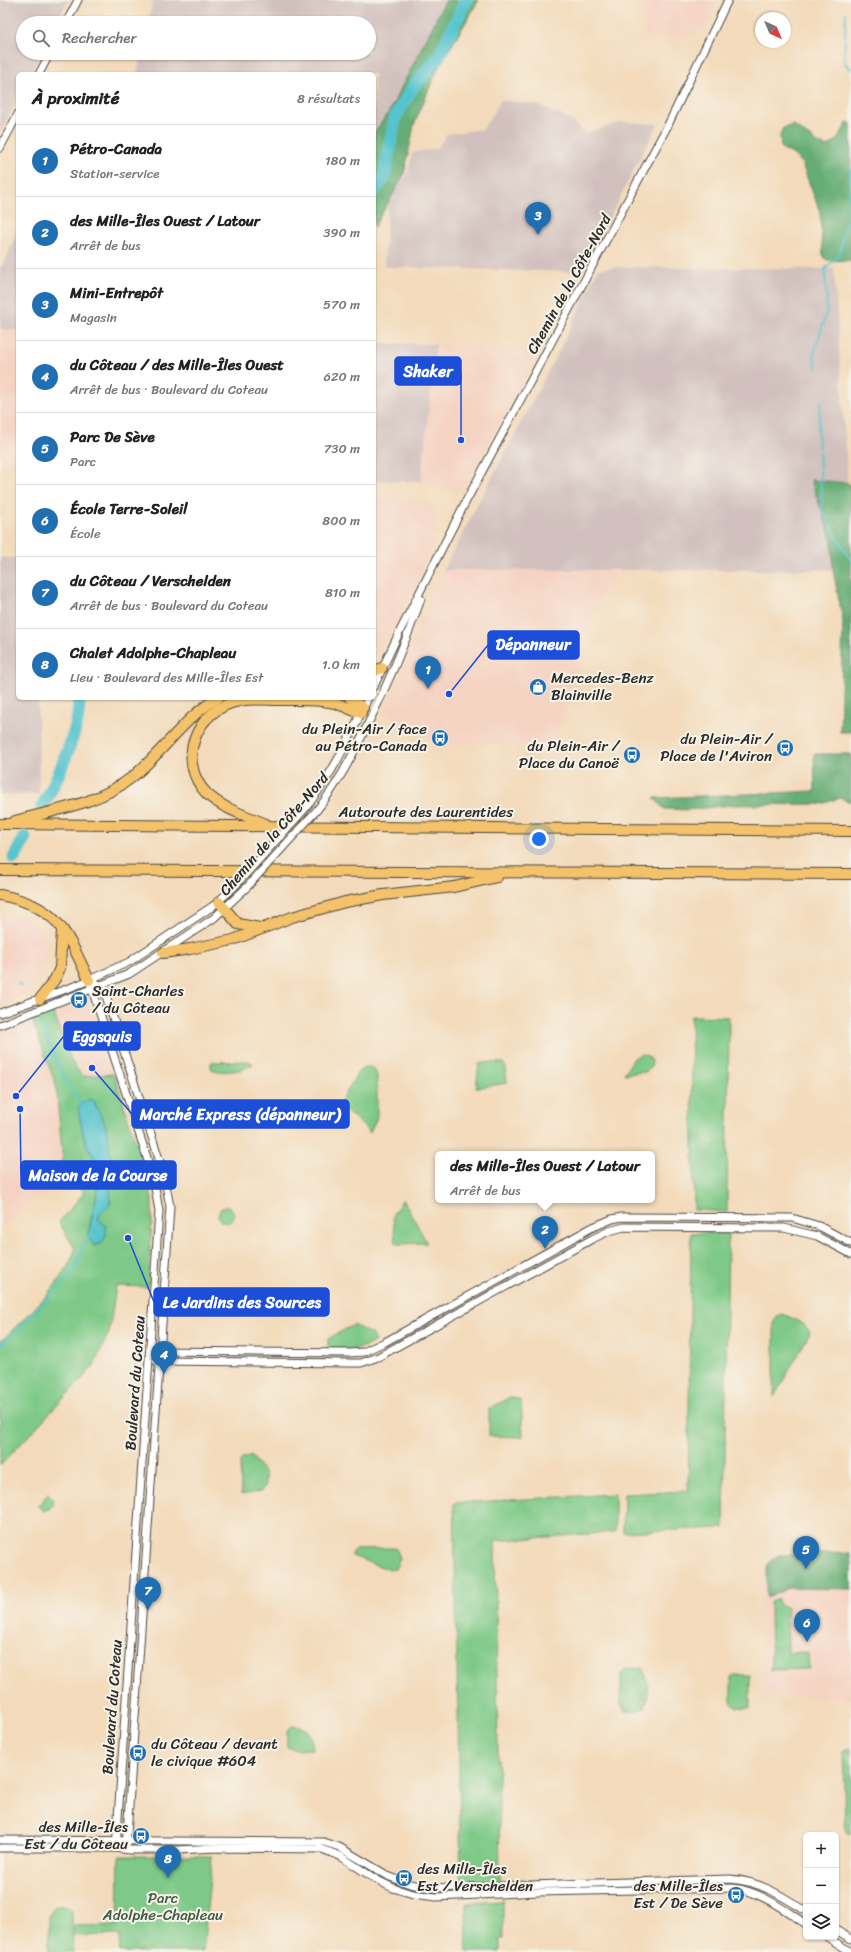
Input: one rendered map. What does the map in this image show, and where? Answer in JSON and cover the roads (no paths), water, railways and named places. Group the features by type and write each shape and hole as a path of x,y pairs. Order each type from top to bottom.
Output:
{"highway":[{"path":"2,824 84,802 116,788 139,772 195,715 215,700"},
{"path":"270,826 218,802 201,786 193,769 191,751 194,737 201,725 223,707 244,700 324,701 362,711"},
{"path":"352,700 362,711"},
{"name":"Autoroute des Laurentides","path":"2,824 851,831"},
{"path":"0,870 851,874"},
{"path":"163,953 226,942 310,911 345,902 383,895 454,887 512,873"},
{"path":"0,894 23,900 40,908 52,916 73,946 91,985"},
{"path":"221,906 238,924 261,928"},
{"path":"40,998 58,972 61,960 62,930"}],"street":[{"path":"70,16 78,0"},
{"name":"Chemin de la Côte-Nord","path":"378,670 428,578 464,505 670,123 726,2"},
{"path":"40,72 46,60"},
{"path":"0,148 16,118"},
{"name":"Chemin de la Côte-Nord","path":"221,906 247,887 316,811 343,775 380,701 408,634 428,578"},
{"name":"Chemin de la Côte-Nord","path":"221,906 234,887 321,790 334,770 367,700"},
{"path":"0,1013 40,998 91,985 102,986 129,974 163,953 221,906"},
{"path":"0,1026 91,985 221,906"},
{"name":"Boulevard du Coteau","path":"91,985 153,1176 158,1198 159,1226 116,1844"},
{"name":"Boulevard du Coteau","path":"102,986 162,1170 168,1195 170,1221 126,1849"},
{"path":"150,1351 363,1352 386,1342 591,1228 612,1219 622,1217 792,1218 819,1226 851,1243"},
{"path":"149,1361 352,1363 368,1361 378,1358 592,1239 609,1231 624,1227 784,1228 817,1236 851,1254"},
{"path":"0,1840 116,1844 126,1849 322,1849 340,1856 377,1880 393,1888 413,1894 436,1897 559,1892 741,1889 768,1900 803,1922"},
{"path":"0,1848 116,1844 127,1841 324,1842 340,1847 390,1877 410,1884 431,1888 546,1883 736,1880 763,1886 803,1909"},
{"path":"839,1932 851,1939"},
{"path":"832,1940 851,1952"}],"water":[{"path":"90,1099 94,1101 106,1126 111,1159 110,1205 99,1215 99,1220 106,1226 106,1234 102,1243 94,1246 88,1236 101,1173 96,1160 88,1148 83,1134 78,1108 81,1104"}],"waterway":[{"path":"376,188 384,178 395,118 413,87 439,56 466,0"},
{"path":"846,13 844,62 851,69"},
{"path":"817,370 814,354 827,310 825,269 839,255 848,220 851,168"},
{"path":"821,402 818,430 822,511 851,561"},
{"path":"42,807 67,754 77,722 79,709 78,700"},
{"path":"14,858 25,837"},
{"path":"18,983 21,986"},
{"path":"41,1024 64,1077 82,1105"},
{"path":"0,1346 28,1320 74,1270 89,1234"}],"place":[{"name":"Mini-Entrepôt","path":"538,235"},
{"name":"Shaker","path":"461,440"},
{"name":"Mercedes-Benz Blainville","path":"538,687"},
{"name":"Pétro-Canada","path":"428,689"},
{"name":"Dépanneur","path":"449,694"},
{"name":"du Plein-Air / face au Pétro-Canada","path":"440,738"},
{"name":"du Plein-Air / Place de l'Aviron","path":"785,748"},
{"name":"du Plein-Air / Place du Canoë","path":"632,755"},
{"name":"Saint-Charles / du Côteau","path":"79,1000"},
{"name":"Marché Express (dépanneur)","path":"92,1068"},
{"name":"Eggsquis","path":"16,1096"},
{"name":"Maison de la Course","path":"20,1109"},
{"name":"Le Jardins des Sources","path":"128,1238"},
{"name":"des Mille-Îles Ouest / Latour","path":"545,1249"},
{"name":"du Côteau / des Mille-Îles Ouest","path":"164,1374"},
{"name":"Parc De Sève","path":"806,1569"},
{"name":"du Côteau / Verschelden","path":"148,1610"},
{"name":"École Terre-Soleil","path":"807,1642"},
{"name":"du Côteau / devant le civique #604","path":"138,1753"},
{"name":"des Mille-Îles Est / du Côteau","path":"141,1836"},
{"name":"Chalet Adolphe-Chapleau","path":"168,1878"},
{"name":"des Mille-Îles Est / Verschelden","path":"404,1878"},
{"name":"des Mille-Îles Est / De Sève","path":"736,1895"}],"park label":[{"name":"Parc Adolphe-Chapleau","path":"163,1906"}]}
